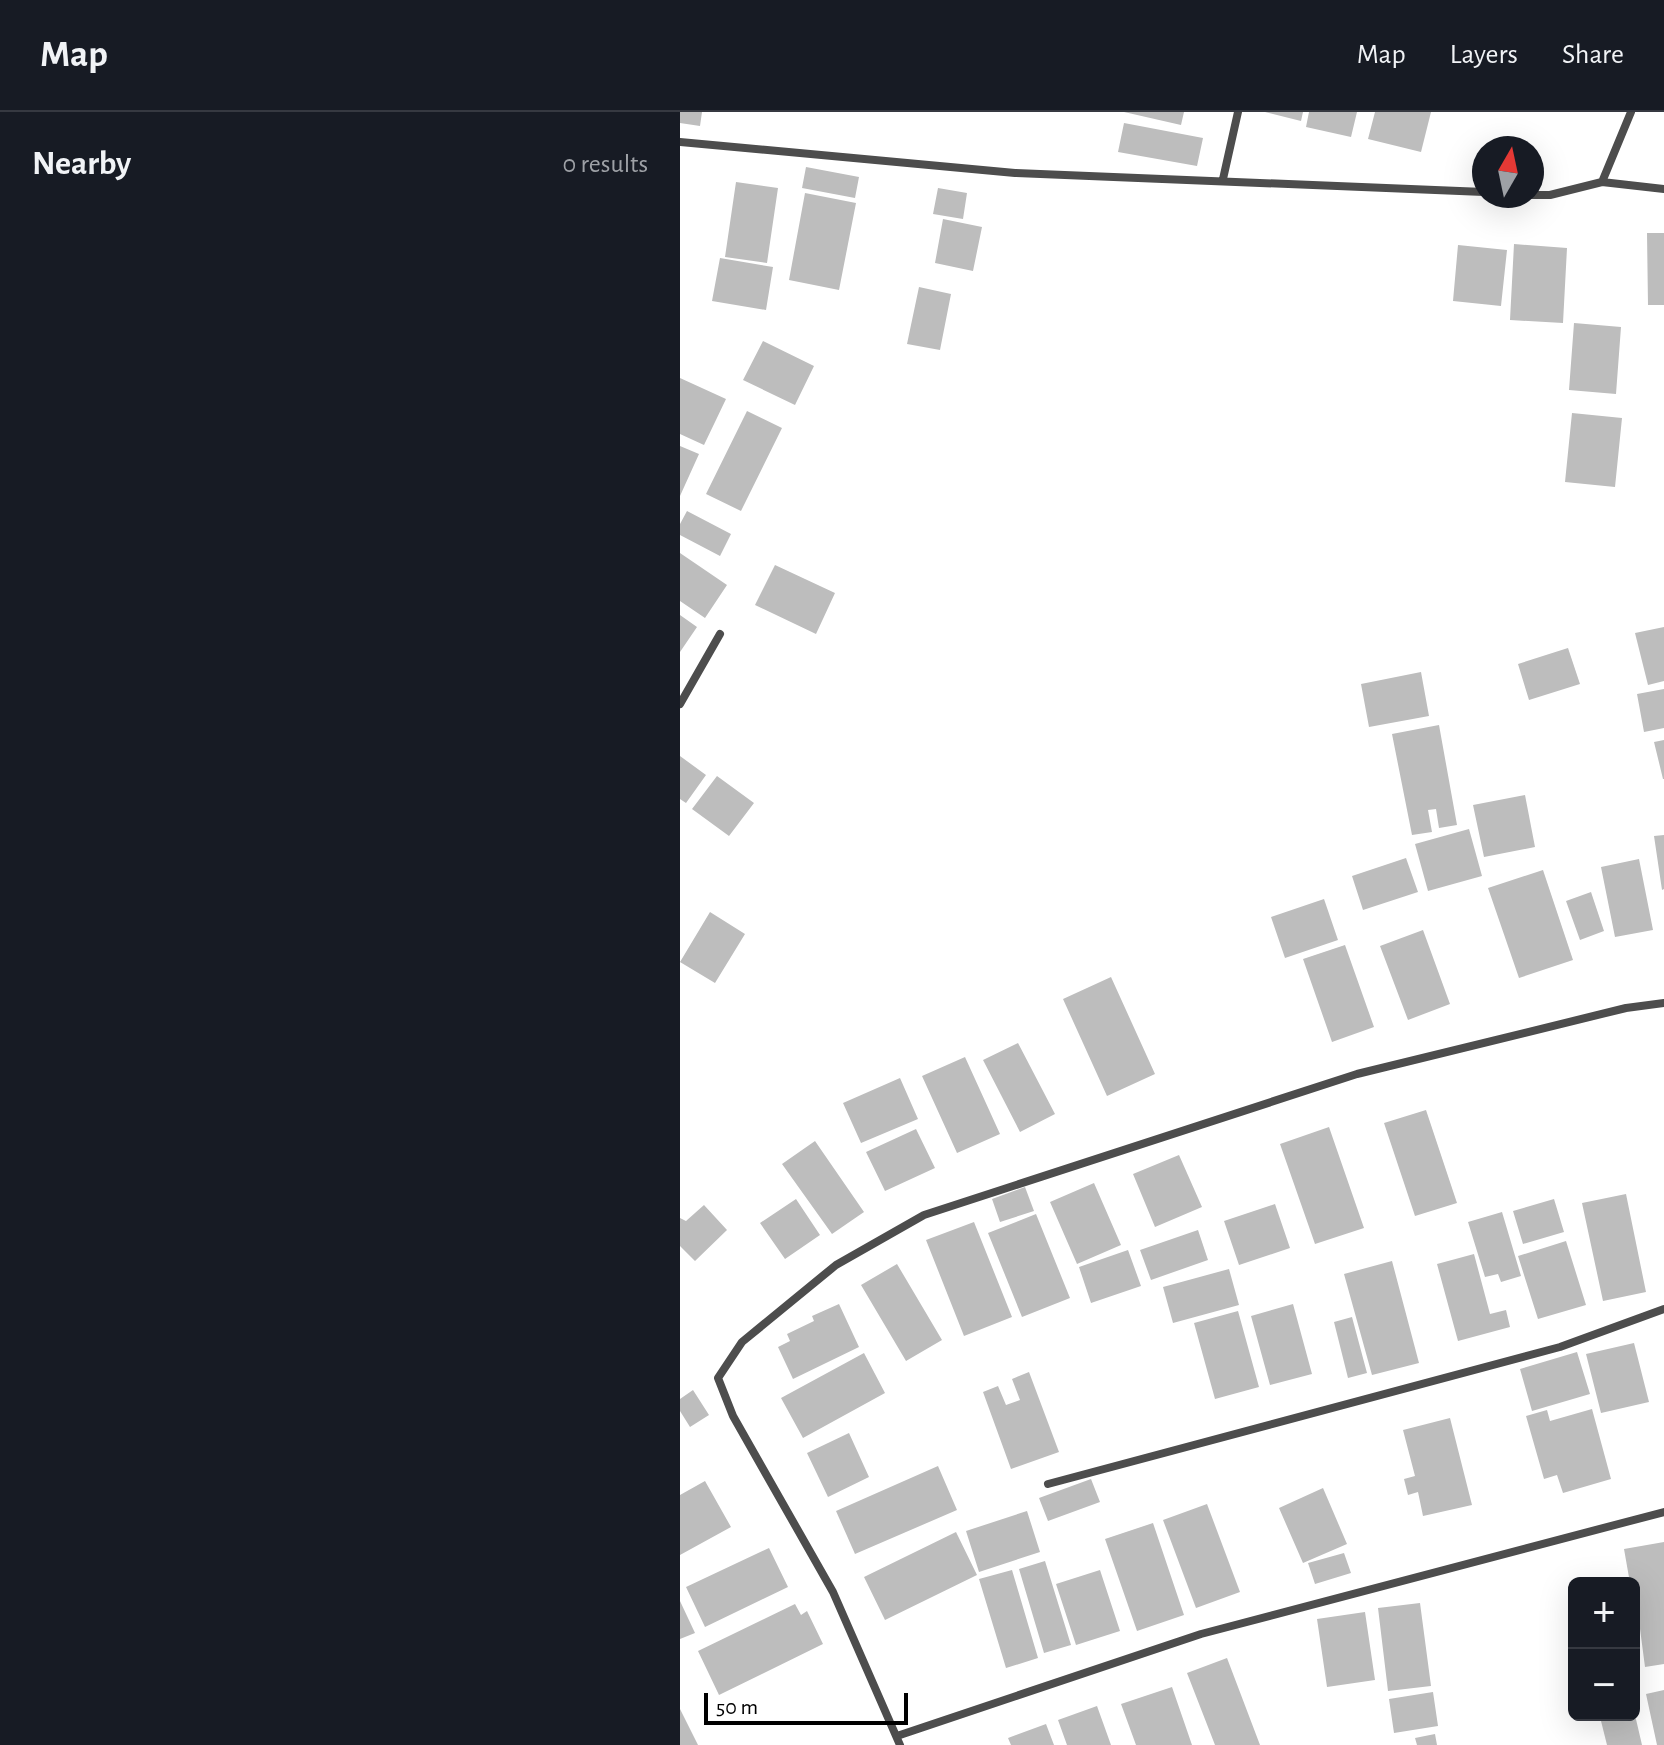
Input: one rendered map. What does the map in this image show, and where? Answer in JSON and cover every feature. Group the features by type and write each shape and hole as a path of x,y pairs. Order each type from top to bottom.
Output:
{"street":[{"path":"1223,179 1238,112"},
{"path":"1602,182 1631,112"},
{"path":"680,142 1015,173 1472,191"},
{"path":"1544,195 1602,182 1664,189"},
{"path":"680,704 720,634"},
{"path":"1664,1003 1626,1008 1357,1074 924,1215 836,1265 742,1342 718,1378 733,1416 833,1592 899,1741 1201,1634 1664,1512"},
{"path":"1048,1484 1560,1347 1664,1309"}],"building":[{"path":"680,112 702,112 700,126 680,123"},
{"path":"1124,112 1184,112 1181,125"},
{"path":"1265,112 1303,112 1301,121"},
{"path":"1309,112 1357,112 1351,137 1306,127"},
{"path":"1375,112 1431,112 1421,152 1368,139"},
{"path":"1124,123 1203,138 1197,166 1118,152"},
{"path":"806,167 859,177 855,198 802,188"},
{"path":"736,182 778,188 767,263 725,257"},
{"path":"938,188 967,193 963,219 933,214"},
{"path":"805,193 856,203 839,290 789,280"},
{"path":"943,219 982,227 973,271 935,263"},
{"path":"1647,233 1664,233 1664,305 1648,305"},
{"path":"1514,244 1567,248 1563,323 1510,320"},
{"path":"1458,245 1507,250 1501,306 1453,301"},
{"path":"720,258 773,267 766,310 712,301"},
{"path":"919,287 951,294 940,350 907,344"},
{"path":"1574,323 1621,327 1616,394 1569,390"},
{"path":"763,341 814,366 795,405 743,380"},
{"path":"680,378 726,399 704,445 680,434"},
{"path":"747,411 782,428 741,511 706,494"},
{"path":"1572,413 1622,418 1615,487 1565,482"},
{"path":"680,446 699,454 680,496"},
{"path":"687,511 731,534 720,556 680,535 680,524"},
{"path":"680,553 727,585 705,618 680,601"},
{"path":"775,565 835,593 816,634 755,605"},
{"path":"680,615 697,627 680,652"},
{"path":"1664,627 1664,681 1648,685 1635,633"},
{"path":"1568,648 1580,684 1529,700 1518,664"},
{"path":"1421,672 1429,716 1369,727 1361,684"},
{"path":"1664,689 1664,728 1644,732 1637,694"},
{"path":"1439,725 1457,825 1439,828 1436,809 1428,810 1432,832 1412,835 1392,734"},
{"path":"1664,740 1664,779 1663,779 1654,742"},
{"path":"680,756 706,775 686,803 680,799"},
{"path":"717,776 754,803 729,836 692,809"},
{"path":"1525,795 1535,847 1484,857 1473,805"},
{"path":"1469,829 1482,876 1428,891 1415,844"},
{"path":"1664,835 1664,889 1662,890 1654,836"},
{"path":"1406,858 1418,892 1363,910 1352,876"},
{"path":"1639,859 1653,930 1615,937 1601,867"},
{"path":"1543,870 1573,960 1519,978 1488,888"},
{"path":"1591,892 1604,931 1580,940 1566,901"},
{"path":"1324,899 1338,940 1285,958 1271,917"},
{"path":"710,912 745,934 715,983 680,962"},
{"path":"1423,930 1450,1004 1408,1020 1380,946"},
{"path":"1345,945 1374,1027 1332,1042 1303,959"},
{"path":"1111,977 1155,1074 1107,1096 1063,999"},
{"path":"1018,1043 1055,1114 1020,1132 983,1060"},
{"path":"965,1057 1000,1134 957,1153 922,1076"},
{"path":"900,1078 918,1119 861,1143 843,1103"},
{"path":"1426,1110 1457,1203 1415,1216 1384,1123"},
{"path":"1329,1127 1364,1228 1315,1244 1280,1144"},
{"path":"916,1129 935,1168 885,1191 866,1152"},
{"path":"815,1141 864,1212 832,1234 782,1164"},
{"path":"1179,1155 1202,1207 1155,1227 1133,1174"},
{"path":"1094,1183 1121,1245 1077,1264 1050,1202"},
{"path":"1025,1187 1034,1211 1000,1222 992,1199"},
{"path":"1626,1194 1646,1292 1603,1301 1582,1203"},
{"path":"796,1199 820,1235 785,1259 760,1223"},
{"path":"1554,1199 1564,1232 1523,1244 1513,1211"},
{"path":"1275,1204 1290,1248 1239,1265 1224,1221"},
{"path":"704,1205 727,1230 695,1261 680,1246 680,1218 686,1221"},
{"path":"1502,1212 1521,1276 1501,1282 1498,1274 1485,1277 1468,1222"},
{"path":"1036,1214 1070,1298 1022,1317 988,1233"},
{"path":"974,1222 1012,1317 964,1336 926,1240"},
{"path":"1198,1230 1208,1260 1151,1280 1140,1250"},
{"path":"1566,1241 1586,1305 1538,1319 1518,1256"},
{"path":"1128,1250 1141,1286 1091,1303 1079,1267"},
{"path":"1474,1254 1490,1314 1506,1310 1510,1327 1458,1341 1437,1264"},
{"path":"1392,1261 1419,1363 1372,1375 1344,1274"},
{"path":"897,1264 942,1340 906,1361 861,1285"},
{"path":"1229,1269 1239,1305 1173,1323 1163,1287"},
{"path":"839,1304 859,1347 793,1379 778,1347 790,1341 787,1334 814,1321 812,1316"},
{"path":"1293,1304 1312,1374 1270,1385 1251,1316"},
{"path":"1238,1311 1259,1387 1215,1399 1194,1323"},
{"path":"1352,1317 1367,1373 1348,1378 1334,1322"},
{"path":"1634,1343 1649,1402 1601,1413 1586,1354"},
{"path":"1577,1352 1590,1394 1532,1411 1520,1369"},
{"path":"864,1353 885,1393 803,1438 781,1398"},
{"path":"1029,1372 1059,1452 1011,1469 983,1392 998,1386 1006,1405 1020,1400 1012,1379"},
{"path":"693,1390 709,1415 690,1427 680,1411 680,1399"},
{"path":"1592,1409 1611,1479 1563,1493 1557,1475 1544,1479 1526,1416 1547,1410 1550,1421"},
{"path":"1450,1418 1472,1505 1423,1516 1418,1492 1408,1495 1404,1479 1415,1476 1403,1430"},
{"path":"849,1433 869,1477 828,1497 807,1453"},
{"path":"938,1466 957,1510 855,1554 836,1511"},
{"path":"1091,1479 1100,1502 1048,1521 1039,1498"},
{"path":"705,1481 731,1527 680,1555 680,1495"},
{"path":"1323,1488 1347,1544 1303,1563 1279,1508"},
{"path":"1207,1504 1240,1592 1196,1608 1163,1520"},
{"path":"1027,1511 1040,1552 979,1572 966,1531"},
{"path":"1153,1523 1184,1615 1137,1631 1105,1539"},
{"path":"956,1532 977,1575 885,1620 864,1577"},
{"path":"1664,1542 1664,1664 1645,1667 1640,1629 1640,1577 1629,1577 1624,1549"},
{"path":"769,1548 788,1587 705,1627 686,1587"},
{"path":"1344,1553 1351,1573 1315,1584 1308,1563"},
{"path":"1045,1561 1071,1645 1044,1653 1019,1569"},
{"path":"1012,1570 1038,1658 1006,1668 979,1579"},
{"path":"1100,1570 1120,1631 1076,1645 1056,1584"},
{"path":"680,1601 695,1633 680,1639"},
{"path":"1420,1603 1431,1686 1388,1691 1378,1608"},
{"path":"795,1604 801,1615 807,1611 823,1644 719,1695 698,1651"},
{"path":"1365,1612 1375,1680 1327,1687 1317,1619"},
{"path":"1227,1658 1260,1745 1215,1745 1187,1673"},
{"path":"1172,1687 1192,1745 1136,1745 1121,1704"},
{"path":"1664,1690 1664,1745 1657,1745 1646,1694"},
{"path":"1433,1692 1438,1726 1394,1733 1389,1699"},
{"path":"1097,1706 1111,1745 1067,1745 1058,1720"},
{"path":"680,1709 698,1745 680,1745"},
{"path":"1601,1721 1636,1721 1642,1745 1607,1745"},
{"path":"1046,1724 1054,1745 1011,1745 1008,1738"},
{"path":"1435,1734 1437,1745 1417,1745 1415,1738"}]}
